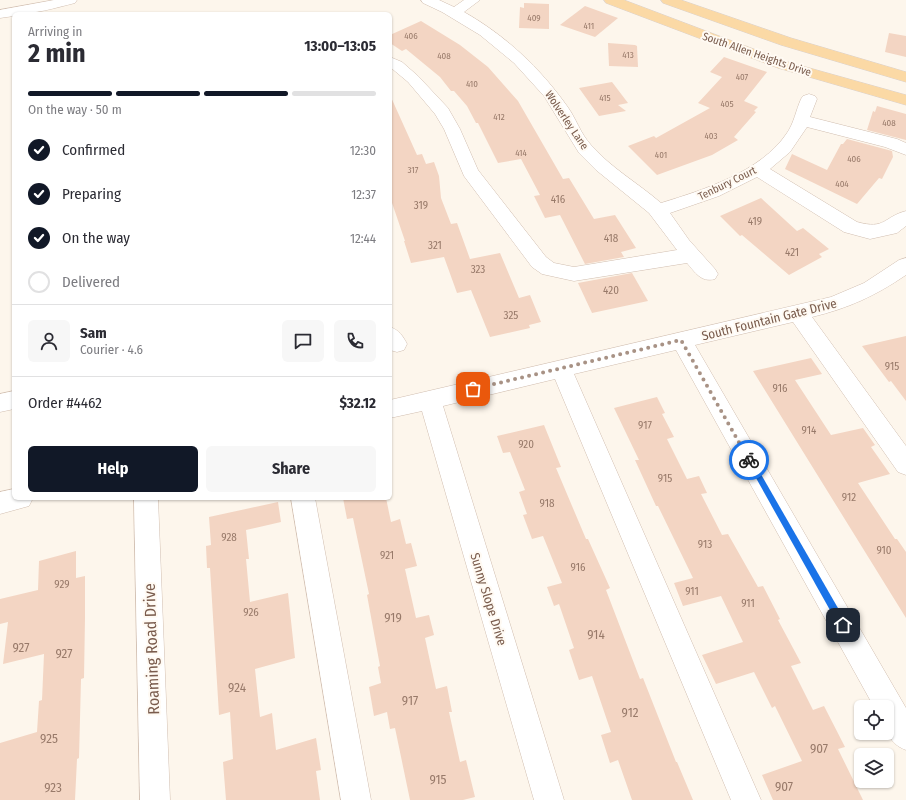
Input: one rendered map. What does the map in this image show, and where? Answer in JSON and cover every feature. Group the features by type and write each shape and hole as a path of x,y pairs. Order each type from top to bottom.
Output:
{"main road":[{"name":"South Allen Heights Drive","path":"611,0 783,65 906,100"},
{"name":"South Allen Heights Drive","path":"668,0 778,40 869,68 906,77"}],"street":[{"path":"441,4 473,0"},
{"name":"Wolverley Lane","path":"441,4 483,31 521,60 562,110 584,148 596,160 657,211 708,274"},
{"path":"15,12 67,5"},
{"path":"0,14 12,12"},
{"path":"392,63 413,79 442,112 452,129 470,172 539,262 549,269 574,274 691,254"},
{"name":"Tenbury Court","path":"657,211 698,197 744,177 757,169 783,148 795,134 809,99"},
{"path":"801,120 891,143 906,150"},
{"path":"757,169 851,227 870,232 890,228 906,217"},
{"name":"South Fountain Gate Drive","path":"392,408 681,340 799,314 835,304 903,274"},
{"path":"799,314 906,465"},
{"path":"681,340 906,736"},
{"path":"561,368 746,800"},
{"name":"Sunny Slope Drive","path":"430,399 549,800"},
{"path":"0,403 12,400"},
{"path":"0,503 13,500"},
{"name":"Roaming Road Drive","path":"146,500 155,800"},
{"path":"303,500 356,800"}],"building":[{"path":"524,3 549,4 549,29 519,28 520,7 524,8"},
{"path":"585,6 618,18 595,37 560,25"},
{"path":"421,21 460,45 488,67 518,101 563,179 569,178 594,219 615,215 636,248 621,252 624,257 585,264 560,215 545,218 534,196 540,195 521,159 498,163 478,123 476,123 467,106 454,91 451,91 440,77 406,49 402,51 392,44 392,34"},
{"path":"889,33 906,36 906,57 885,52"},
{"path":"608,43 637,46 638,67 609,66"},
{"path":"724,57 767,72 744,101 758,107 754,111 756,112 734,137 738,140 712,155 657,175 628,146 654,136 656,138 710,108 698,103 722,77 710,72"},
{"path":"612,82 628,103 618,105 626,111 599,116 579,88"},
{"path":"392,99 417,155 422,154 426,164 434,162 439,176 441,198 451,224 457,223 470,259 500,253 519,298 530,295 541,322 529,325 530,328 490,337 471,290 457,293 444,257 411,263 392,203"},
{"path":"877,106 906,114 906,140 867,130 873,111 875,112"},
{"path":"847,139 892,151 893,157 882,179 879,178 857,204 785,169 792,154 827,170 841,144 843,144"},
{"path":"761,198 797,231 803,228 829,249 819,254 822,257 789,275 742,235 740,236 720,216"},
{"path":"632,273 648,301 592,313 578,283"},
{"path":"906,336 906,401 891,381 889,382 862,346"},
{"path":"811,358 822,374 795,380 831,435 863,428 875,445 871,447 890,474 858,483 895,539 897,539 906,552 906,618 753,371"},
{"path":"657,397 665,413 662,414 674,437 667,439 687,479 699,476 707,493 701,494 722,535 728,534 758,587 763,586 780,619 778,620 801,663 791,666 813,710 824,706 845,747 838,749 854,782 854,788 857,788 863,800 773,800 762,775 802,761 775,706 772,708 754,672 716,684 702,655 743,642 721,596 683,606 674,583 693,578 658,506 656,506 635,460 639,460 614,408"},
{"path":"544,425 561,467 556,468 586,539 588,539 610,588 606,590 640,679 643,678 676,762 693,800 632,800 618,760 610,763 601,735 611,732 592,676 579,680 569,650 574,648 559,604 554,606 547,587 562,583 543,536 532,539 523,515 527,514 519,492 525,490 510,452 503,453 497,436"},
{"path":"343,500 386,500 391,522 400,519 406,544 411,543 417,566 405,569 416,618 429,615 434,635 425,638 436,689 447,686 452,712 449,712 460,762 466,760 475,797 463,800 410,800 395,728 390,729 387,712 374,716 369,687 381,683 378,667 380,666 367,595 369,594 353,518 347,519"},
{"path":"278,502 281,522 246,530 249,559 246,559 250,602 288,593 295,658 255,669 260,717 272,713 276,750 316,738 321,770 316,771 320,800 226,800 223,762 233,759 230,712 219,715 210,568 207,568 206,546 211,545 209,517"},
{"path":"76,551 76,578 85,576 85,618 84,678 81,679 79,758 77,759 75,800 0,800 0,743 37,732 39,701 42,700 44,654 3,664 8,622 0,624 0,599 38,590 39,561"}],"way so far":[{"path":"473,389 681,340 749,460"}],"route":[{"path":"749,460 843,625"}]}
